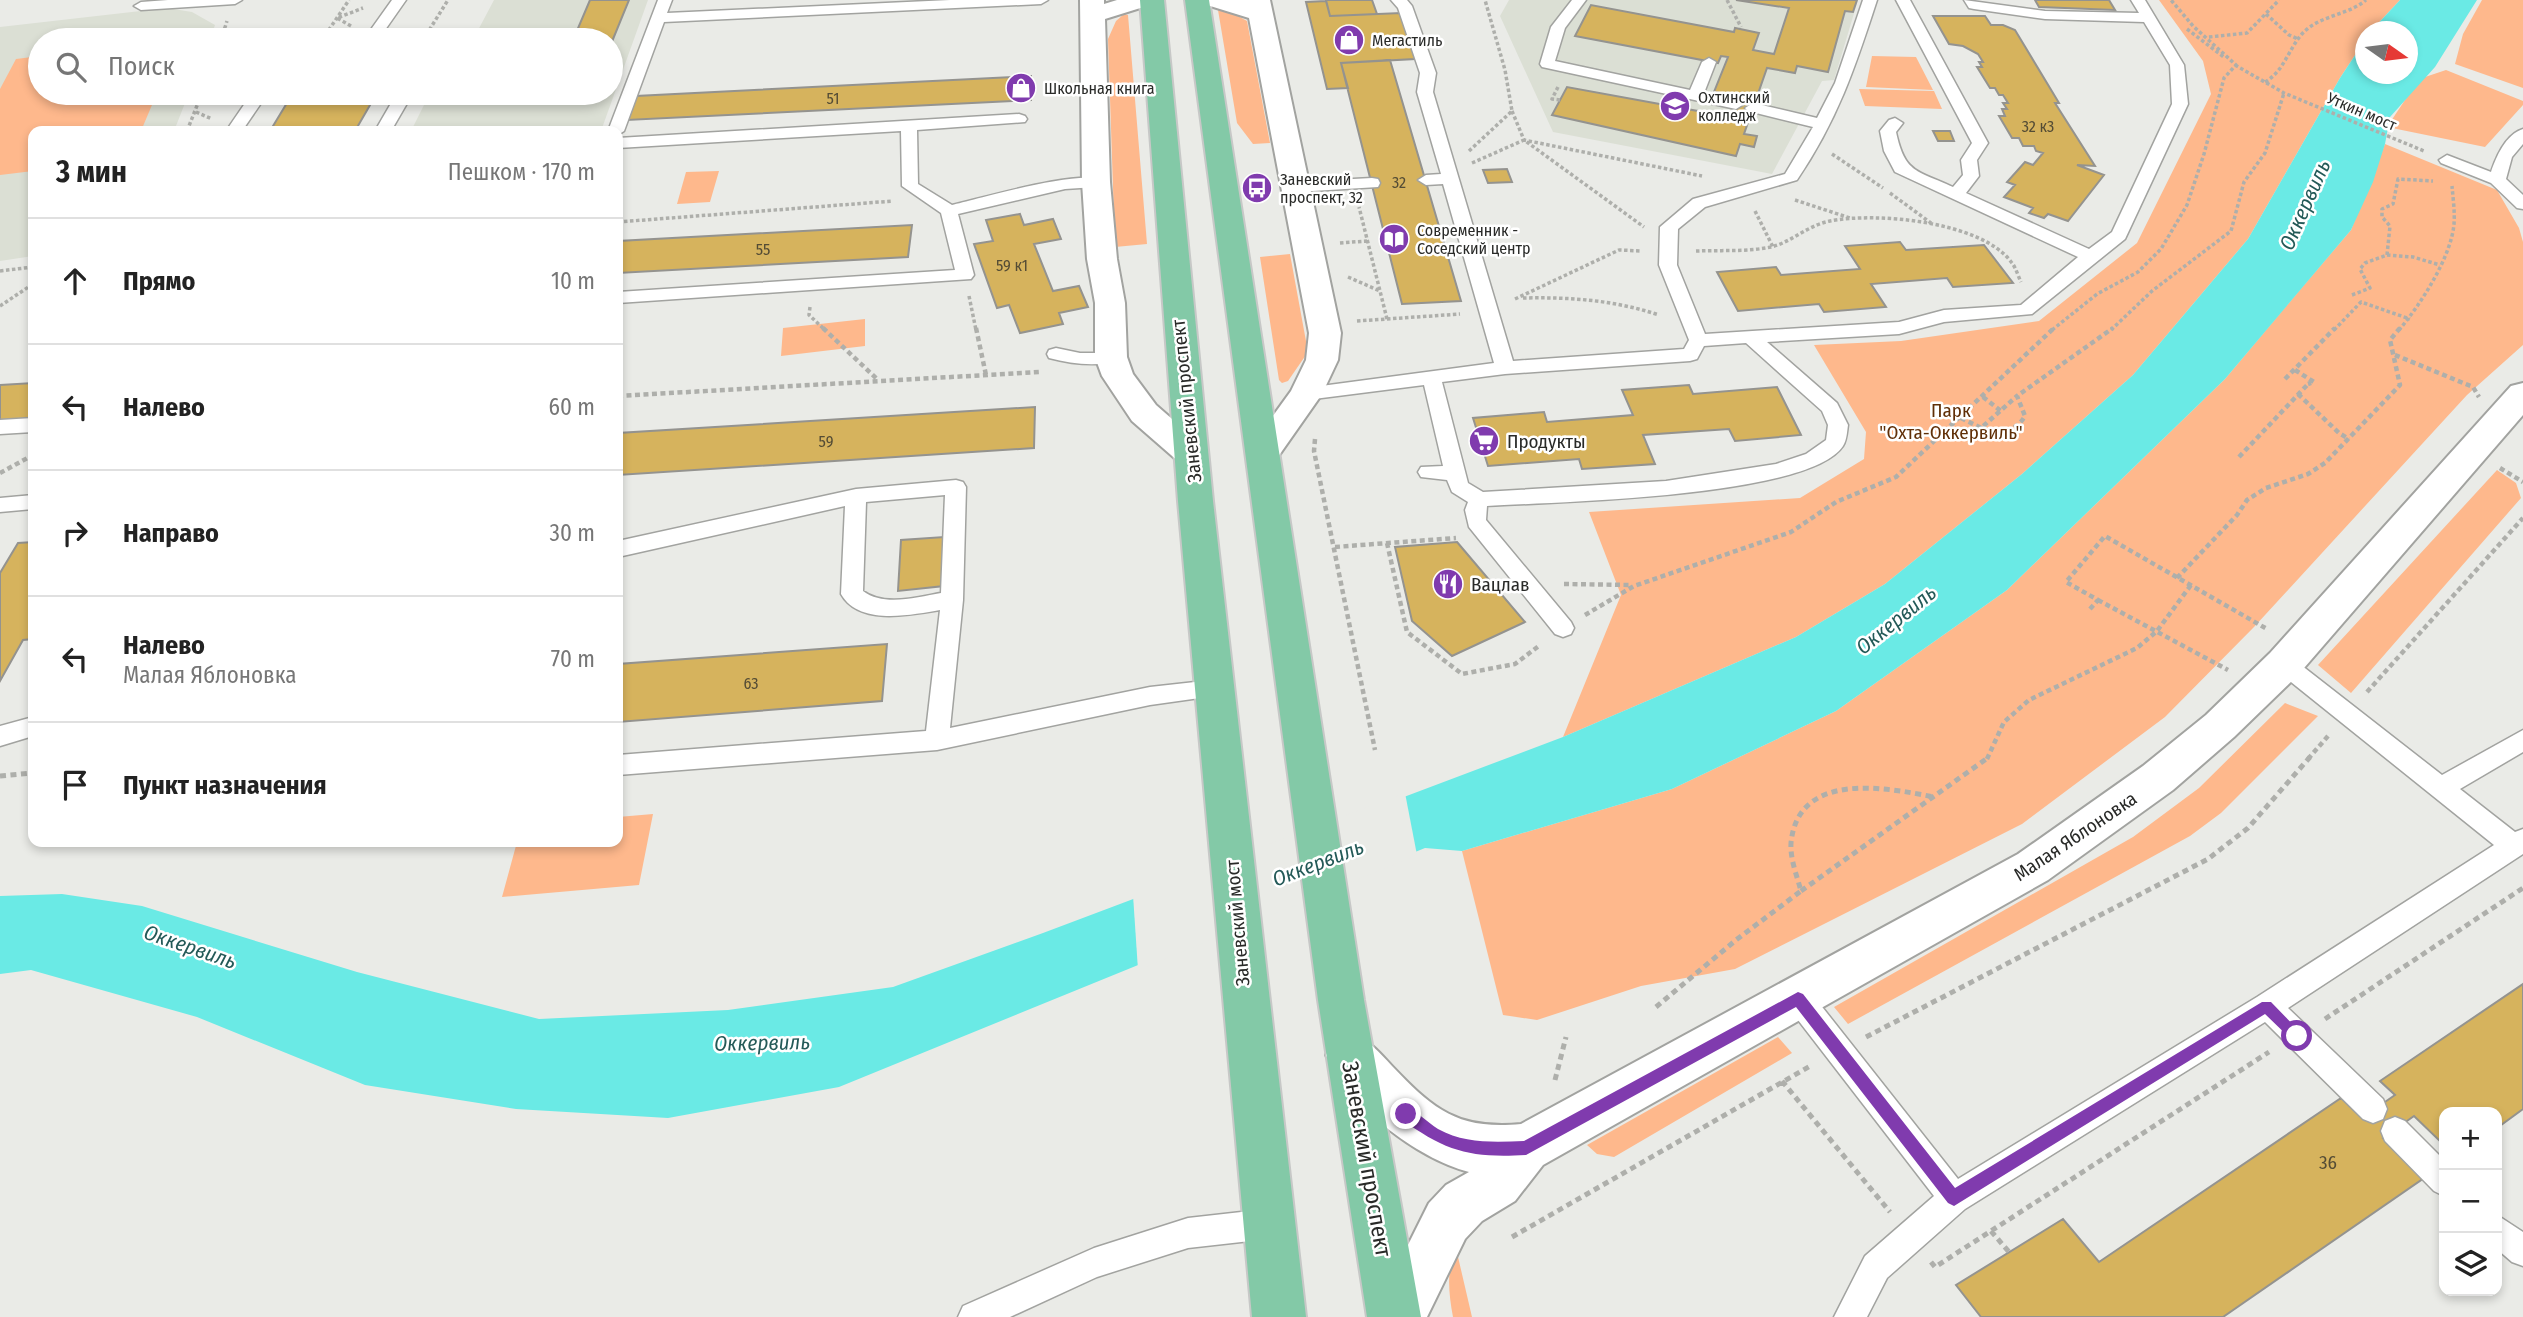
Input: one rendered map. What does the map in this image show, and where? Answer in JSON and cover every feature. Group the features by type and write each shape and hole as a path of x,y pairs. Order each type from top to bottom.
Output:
{"main road":[{"name":"Заневский проспект","path":"1152,0 1171,254 1226,801"},
{"path":"1197,0 1263,453"},
{"name":"Заневский проспект","path":"1263,453 1341,1000 1397,1317"},
{"name":"Заневский мост","path":"1226,801 1248,1046 1268,1224"},
{"path":"1268,1224 1279,1317"}],"street":[{"path":"1142,0 1092,7 1096,182 1102,259 1110,303 1111,357 1118,376 1144,413 1191,454"},
{"path":"1216,0 1259,6 1325,333 1319,392 1263,453"},
{"name":"Малая Яблоновка","path":"1397,1317 1447,1221 1464,1203 1497,1183 1526,1148 2033,867 2158,778 2220,726 2277,648 2523,394"},
{"name":"Малая Яблоновка","path":"1350,1055 1406,1114 1434,1134 1455,1143 1487,1150 1526,1148"}],"lane":[{"path":"144,0 141,6 235,0"},
{"path":"380,28 399,0"},
{"path":"618,126 665,0"},
{"path":"658,18 1041,0"},
{"path":"1398,0 1405,6 1428,73 1426,92 1447,173 1505,368"},
{"path":"1579,0 1558,27 1548,64 1736,104"},
{"path":"1319,392 1505,368 1690,355 1695,334 1668,265 1669,227 1699,203 1791,177 1813,143 1843,83 1870,0"},
{"path":"1903,0 1980,144 1969,160 1971,176 1955,195"},
{"path":"1971,0 1974,5 2045,15 2150,18"},
{"path":"1695,334 1752,338 1899,328 1944,316 2026,310 2119,235 2180,104 2177,65 2138,0"},
{"path":"1695,95 1709,62"},
{"path":"237,126 252,105"},
{"path":"386,126 398,105"},
{"path":"1753,108 1821,124"},
{"path":"623,143 1019,119"},
{"path":"1895,123 1888,131 1892,151 1901,169 2090,256"},
{"path":"909,127 910,186 949,211 1065,184 1096,182"},
{"path":"2497,180 2504,156 2523,134"},
{"path":"2447,160 2497,180 2523,204"},
{"path":"1426,180 1447,173"},
{"path":"1296,187 1372,183"},
{"path":"623,298 965,275 949,211"},
{"path":"1431,376 1459,487 1479,499 1666,488 1778,471 1813,459 1835,443 1838,425 1830,408 1752,338"},
{"path":"1056,354 1080,359 1111,357"},
{"path":"0,427 28,425"},
{"path":"1428,472 1456,473"},
{"path":"623,548 856,496 956,487 952,600 937,740"},
{"path":"856,496 852,594 860,602 875,607 952,600"},
{"path":"1479,499 1475,510 1476,522 1485,536 1563,628"},
{"path":"0,505 28,502"},
{"path":"1850,1317 1876,1267 1954,1198 2267,1006 2519,843 2348,714 2277,648"},
{"path":"623,765 937,740 1150,696 1213,689"},
{"path":"0,736 28,728"},
{"path":"2442,787 2523,740"},
{"path":"1798,998 1954,1198"},
{"path":"2267,1006 2373,1109"},
{"path":"2395,1130 2439,1176"},
{"path":"974,1317 1094,1263 1188,1233 1268,1224"},
{"path":"2501,1233 2523,1251"}],"path":[{"path":"330,28 349,0"},
{"path":"430,28 448,0"},
{"path":"1485,0 1505,70 1512,111 1524,140 1667,248"},
{"path":"1727,0 1741,27"},
{"path":"2171,0 2183,17 2209,37 2236,65"},
{"path":"2209,37 2248,33 2279,0"},
{"path":"2264,82 2279,72 2306,29 2348,12 2366,0"},
{"path":"2266,14 2290,36 2298,39"},
{"path":"2150,18 2183,26 2236,65"},
{"path":"1387,543 1407,632 1462,674 1515,664 1563,628 1634,586 1791,532 1836,502 1896,477 2070,313 2097,293 2140,270 2162,249 2176,227 2194,184 2224,78 2236,65"},
{"name":"Уткин мост","path":"2236,65 2284,93 2412,146"},
{"path":"1981,428 2017,396 2116,326 2152,291 2231,231 2237,220 2247,176 2262,160 2271,125 2277,118 2278,106 2284,93"},
{"path":"189,126 197,105"},
{"path":"1447,173 1512,111"},
{"path":"1447,173 1524,140 1751,190 1853,219"},
{"path":"1813,143 1862,173 1931,224"},
{"path":"2387,255 2390,226 2382,217 2382,209 2393,204 2398,179 2438,181"},
{"path":"2177,578 2237,515 2247,500 2266,488 2308,474 2325,463 2400,386 2401,380 2390,340 2410,319 2440,265 2454,226 2452,182"},
{"path":"1354,184 1387,319"},
{"path":"1751,190 1773,247"},
{"path":"623,222 929,199"},
{"path":"1354,322 1488,312 1619,250 1773,247 1828,221 1887,217 1962,232 1996,248 2018,270 2021,285 2043,296"},
{"path":"2352,295 2370,288 2360,269 2365,263 2387,255 2413,257 2440,265"},
{"path":"0,271 28,268"},
{"path":"965,275 986,375"},
{"path":"1343,275 1380,291"},
{"path":"813,285 809,315 879,381"},
{"path":"0,306 28,287"},
{"path":"1518,298 1562,297 1607,302 1651,312 1695,334"},
{"path":"2285,379 2361,302 2410,319"},
{"path":"2393,355 2473,387 2480,397"},
{"path":"2239,457 2308,383 2314,382 2294,370"},
{"path":"623,396 1041,372"},
{"path":"1319,392 1314,451 1376,750"},
{"path":"2298,394 2339,433 2349,439"},
{"path":"1961,418 1997,433 2011,431 2022,423 2025,416 2017,396"},
{"path":"1983,397 2001,411"},
{"path":"0,473 28,458"},
{"path":"1512,1237 1782,1081 2208,859 2248,828 2523,517"},
{"path":"1335,547 1485,536"},
{"path":"2229,670 2066,582 2105,536 2210,596 2277,648"},
{"path":"1525,583 1634,586"},
{"path":"1656,1007 1736,940 1801,891 1988,758 2004,722 2029,700 2137,648 2157,631 2191,585"},
{"path":"2091,609 2098,600"},
{"path":"0,776 28,773"},
{"path":"1801,891 1792,862 1791,844 1796,822 1808,805 1840,789 1863,787 1882,787 1934,797"},
{"path":"1555,1080 1566,1037"},
{"path":"1782,1081 1833,1141"},
{"path":"1991,1231 2008,1252"}],"shaded area":[{"path":"494,0 648,0 623,70 623,28 479,28"},
{"name":"Охтинский колледж","path":"1509,0 1858,0 1834,80 1822,81 1772,174 1553,132 1500,16"},
{"path":"167,8 192,12 215,25 214,28 28,28 28,105 184,105 176,126 28,126 28,257 0,261 0,27"},
{"path":"424,105 610,105 603,126 414,126"}],"green space":[{"name":"Парк \"Охта-Оккервиль\"","path":"2159,0 2400,0 2380,21 2355,21 2355,55 2248,239 2133,375 2022,474 1885,584 1796,637 1563,737 1621,595 1589,512 1800,498 1864,459 1866,432 1814,345 1901,341 2039,321 2137,243 2211,94 2203,61"},
{"path":"2482,0 2523,0 2523,88 2455,64 2463,34"},
{"path":"1225,9 1247,21 1270,143 1253,144 1237,123 1218,10"},
{"path":"1124,14 1128,15 1147,244 1115,247 1108,39 1116,21"},
{"path":"1872,56 1916,57 1933,90 1866,87"},
{"path":"28,58 28,105 152,105 143,126 28,126 28,172 0,175 0,89 16,59"},
{"path":"2446,70 2523,101 2523,105 2485,147 2387,127 2419,79"},
{"path":"1859,89 1934,91 1942,109 1865,106"},
{"path":"2385,144 2497,190 2519,228 2523,242 2523,345 2467,395 2254,627 2165,717 2022,824 1735,969 1641,986 1537,1020 1503,1015 1462,851 1672,789 1836,711 2007,590 2225,379 2351,230"},
{"path":"719,171 710,202 677,204 686,172"},
{"path":"1290,254 1308,352 1288,381 1282,383 1279,380 1260,257"},
{"path":"865,319 865,346 781,356 783,328"},
{"path":"2497,470 2516,483 2521,498 2351,693 2318,665"},
{"path":"2285,703 2318,716 2221,813 2190,836 1848,1024 1834,1007 2133,837 2199,788"},
{"path":"653,814 639,885 502,897 516,847 623,847 623,817"},
{"path":"1778,1037 1792,1053 1614,1157 1597,1154 1587,1145"},
{"path":"1455,1244 1472,1317 1453,1317 1449,1280"}],"water":[{"name":"Оккервиль","path":"2400,0 2477,0 2435,67 2390,117 2373,182 2351,230 2225,379 2007,590 1836,711 1672,789 1462,851 1425,848 839,1087 668,1118 516,1109 365,1085 197,1017 31,970 0,974 0,896 62,894 142,906 357,972 539,1019 728,1010 893,987 1563,737 1796,637 1885,584 2022,474 2133,375 2248,239 2355,55 2355,84 2418,84 2418,21 2380,21"}],"pier":[{"path":"1405,793 1417,855 1138,970 1133,895"}],"building":[{"path":"590,0 629,0 618,28 578,28"},
{"path":"1326,0 1372,0 1377,14 1330,16"},
{"path":"1736,0 1857,0 1853,12 1845,11 1828,72 1797,66 1795,73 1767,68 1744,134 1757,136 1754,147 1740,144 1736,156 1552,115 1567,87 1731,117 1739,96 1714,92 1728,57 1721,56 1718,63 1575,36 1591,5 1734,32 1735,28 1759,33 1753,50 1774,54 1789,8"},
{"path":"2035,0 2109,0 2115,10 2039,7"},
{"path":"1326,1 1330,16 1401,13 1415,59 1341,63 1348,88 1327,89 1306,2"},
{"path":"1933,16 1985,16 1991,25 2003,25 2015,30 2059,103 2055,103 2095,166 2077,165 2104,175 2068,221 2048,214 2044,218 2029,213 2033,208 2004,197 2015,185 2007,182 2025,162 2033,165 2043,153 2036,151 2034,146 2023,146 2019,138 2012,138 1999,116 2005,116 2002,109 2007,109 2003,103 2008,103 1995,88 1990,88 1977,67 1982,67 1979,62 1983,62 1978,54 1963,46 1949,44"},
{"path":"1390,60 1461,301 1402,304 1341,63"},
{"path":"1031,76 1031,100 627,120 636,96"},
{"path":"286,105 370,105 358,126 273,126"},
{"path":"1933,131 1950,131 1954,141 1938,141"},
{"path":"1507,169 1512,182 1488,183 1483,170"},
{"path":"1020,214 1024,225 1053,219 1061,239 1034,244 1053,291 1079,286 1088,307 1059,313 1063,324 1020,333 1009,305 997,308 974,244 993,241 986,220"},
{"path":"912,225 908,257 623,273 623,241"},
{"path":"1900,242 1906,250 1984,245 2013,283 1953,287 1947,278 1871,284 1886,307 1824,312 1819,304 1738,311 1717,272 1776,267 1781,275 1860,269 1845,246"},
{"path":"28,383 28,419 0,421 0,385"},
{"path":"1689,385 1693,394 1777,387 1801,435 1735,441 1729,429 1643,435 1655,464 1582,469 1579,459 1488,466 1473,418 1544,412 1547,422 1633,415 1622,390"},
{"path":"1035,407 1034,448 623,475 623,433"},
{"path":"944,537 944,586 898,591 901,540"},
{"path":"28,542 28,640 23,640 0,681 0,573 18,543"},
{"name":"Вацлав","path":"1457,542 1525,622 1452,656 1412,621 1395,547"},
{"path":"887,644 882,701 623,722 623,664"},
{"path":"2523,984 2523,1109 2502,1124 2502,1107 2439,1107 2439,1140 2414,1116 2383,1138 2424,1178 2223,1317 1981,1317 1956,1285 2063,1219 2099,1262 2341,1098 2362,1118 2395,1095 2380,1081"}],"place":[{"name":"Мегастиль","path":"1349,40"},
{"name":"Школьная книга","path":"1021,88"},
{"name":"Охтинский колледж","path":"1675,106"},
{"name":"Заневский проспект, 32","path":"1257,188"},
{"name":"Современник - Соседский центр","path":"1394,239"},
{"name":"Продукты","path":"1484,441"},
{"name":"Вацлав","path":"1448,584"}],"route":[{"path":"1406,1114 1434,1134 1455,1143 1487,1150 1526,1148 1798,998 1954,1198 2267,1006 2297,1036"}]}
